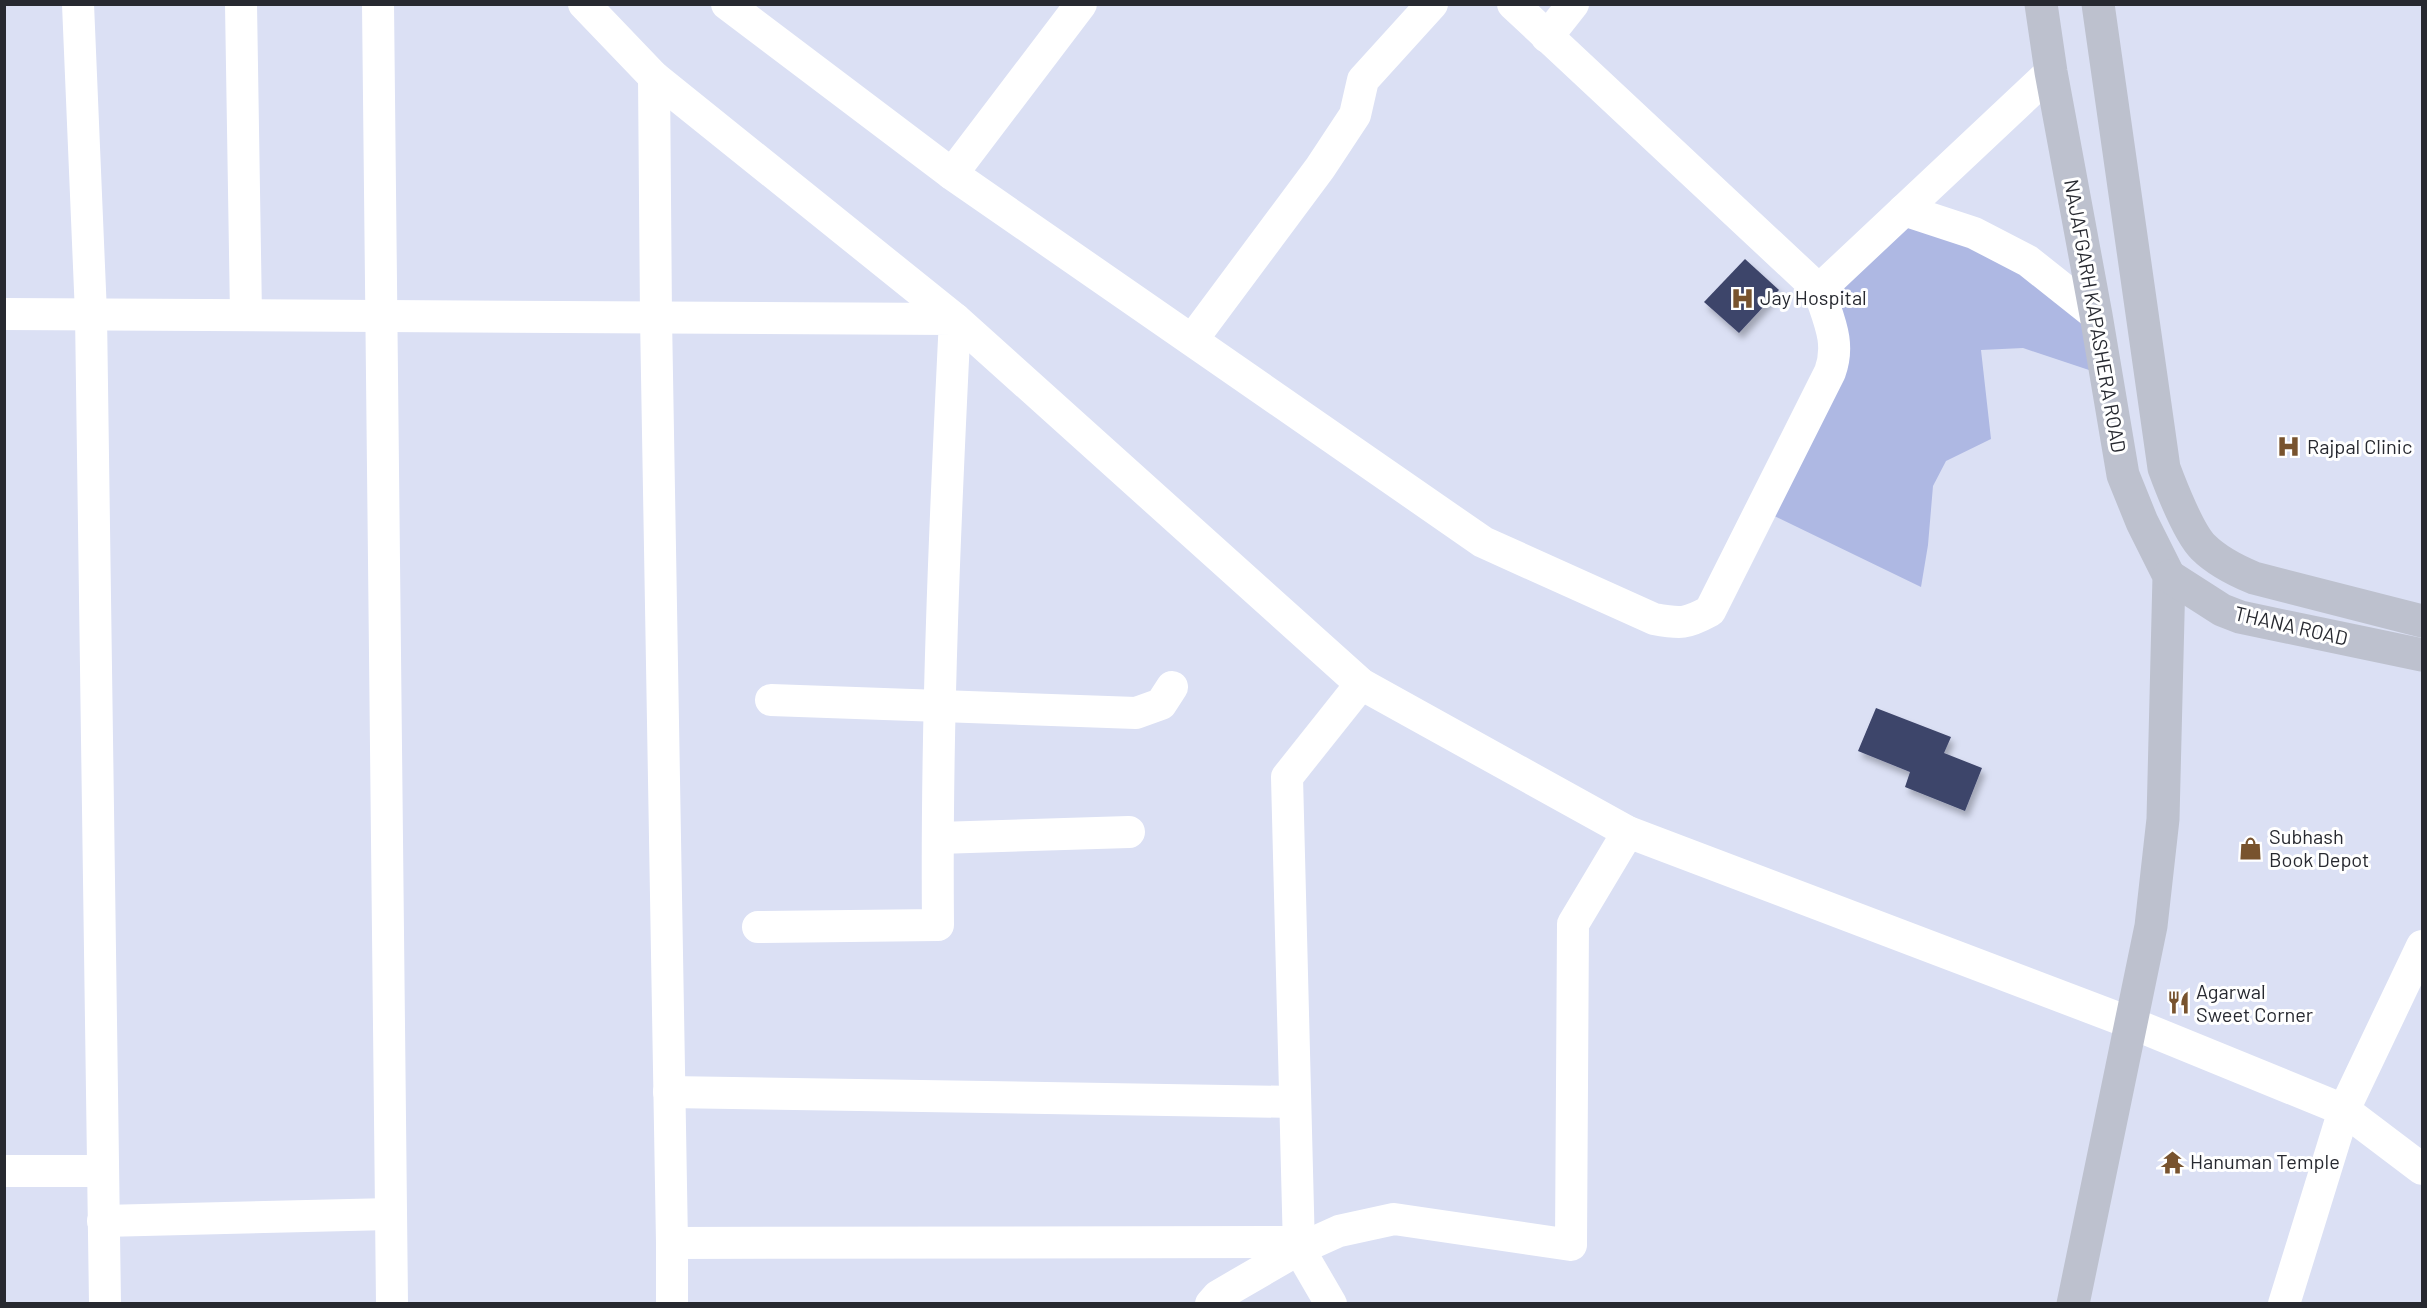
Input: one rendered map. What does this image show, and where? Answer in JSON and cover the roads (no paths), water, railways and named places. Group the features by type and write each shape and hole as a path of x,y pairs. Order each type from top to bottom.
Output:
{"main road":[{"name":"NAJAFGARH KAPASHERA ROAD","path":"2041,4 2051,72 2123,475 2142,522 2169,576"},
{"path":"2098,4 2164,468 2178,504 2202,547 2240,572 2254,578 2422,621"},
{"path":"2073,1304 2151,926 2163,819 2169,576 2202,547"},
{"name":"THANA ROAD","path":"2169,576 2222,610 2240,617 2422,655"}],"street":[{"path":"78,4 91,314 105,1304"},
{"path":"241,4 246,315"},
{"path":"378,4 392,1304"},
{"path":"584,4 654,77 955,319 1361,684 1628,832 2131,1023 2344,1110 2422,1168"},
{"path":"728,4 952,174 1483,542 1654,619 1678,624 1694,620 1710,611 1830,372 1836,356 1834,336 1819,290 1513,4"},
{"path":"952,174 1081,4"},
{"path":"1192,340 1320,168 1355,115 1363,80 1432,4"},
{"path":"1547,37 1573,4"},
{"path":"1819,290 2051,72"},
{"path":"654,77 672,1304"},
{"path":"1904,210 1974,233 2028,261 2096,315"},
{"path":"4,314 955,319"},
{"path":"758,927 938,925 940,707 955,319"},
{"path":"1331,1304 1299,1245 1287,777 1361,684"},
{"path":"771,700 1136,712 1161,704 1172,687"},
{"path":"938,838 1129,832"},
{"path":"1211,1304 1218,1296 1299,1245 1339,1231 1394,1219 1571,1245 1573,924 1628,832"},
{"path":"2284,1304 2344,1110 2422,946"},
{"path":"669,1092 1296,1102"},
{"path":"4,1171 103,1171"},
{"path":"104,1221 391,1214"},
{"path":"672,1243 1299,1245"}],"place":[{"name":"Jay Hospital","path":"1742,298"},
{"name":"Rajpal Clinic","path":"2289,447"},
{"name":"Subhash Book Depot","path":"2251,848"},
{"name":"Agarwal Sweet Corner","path":"2178,1003"},
{"name":"Hanuman Temple","path":"2172,1162"}]}
